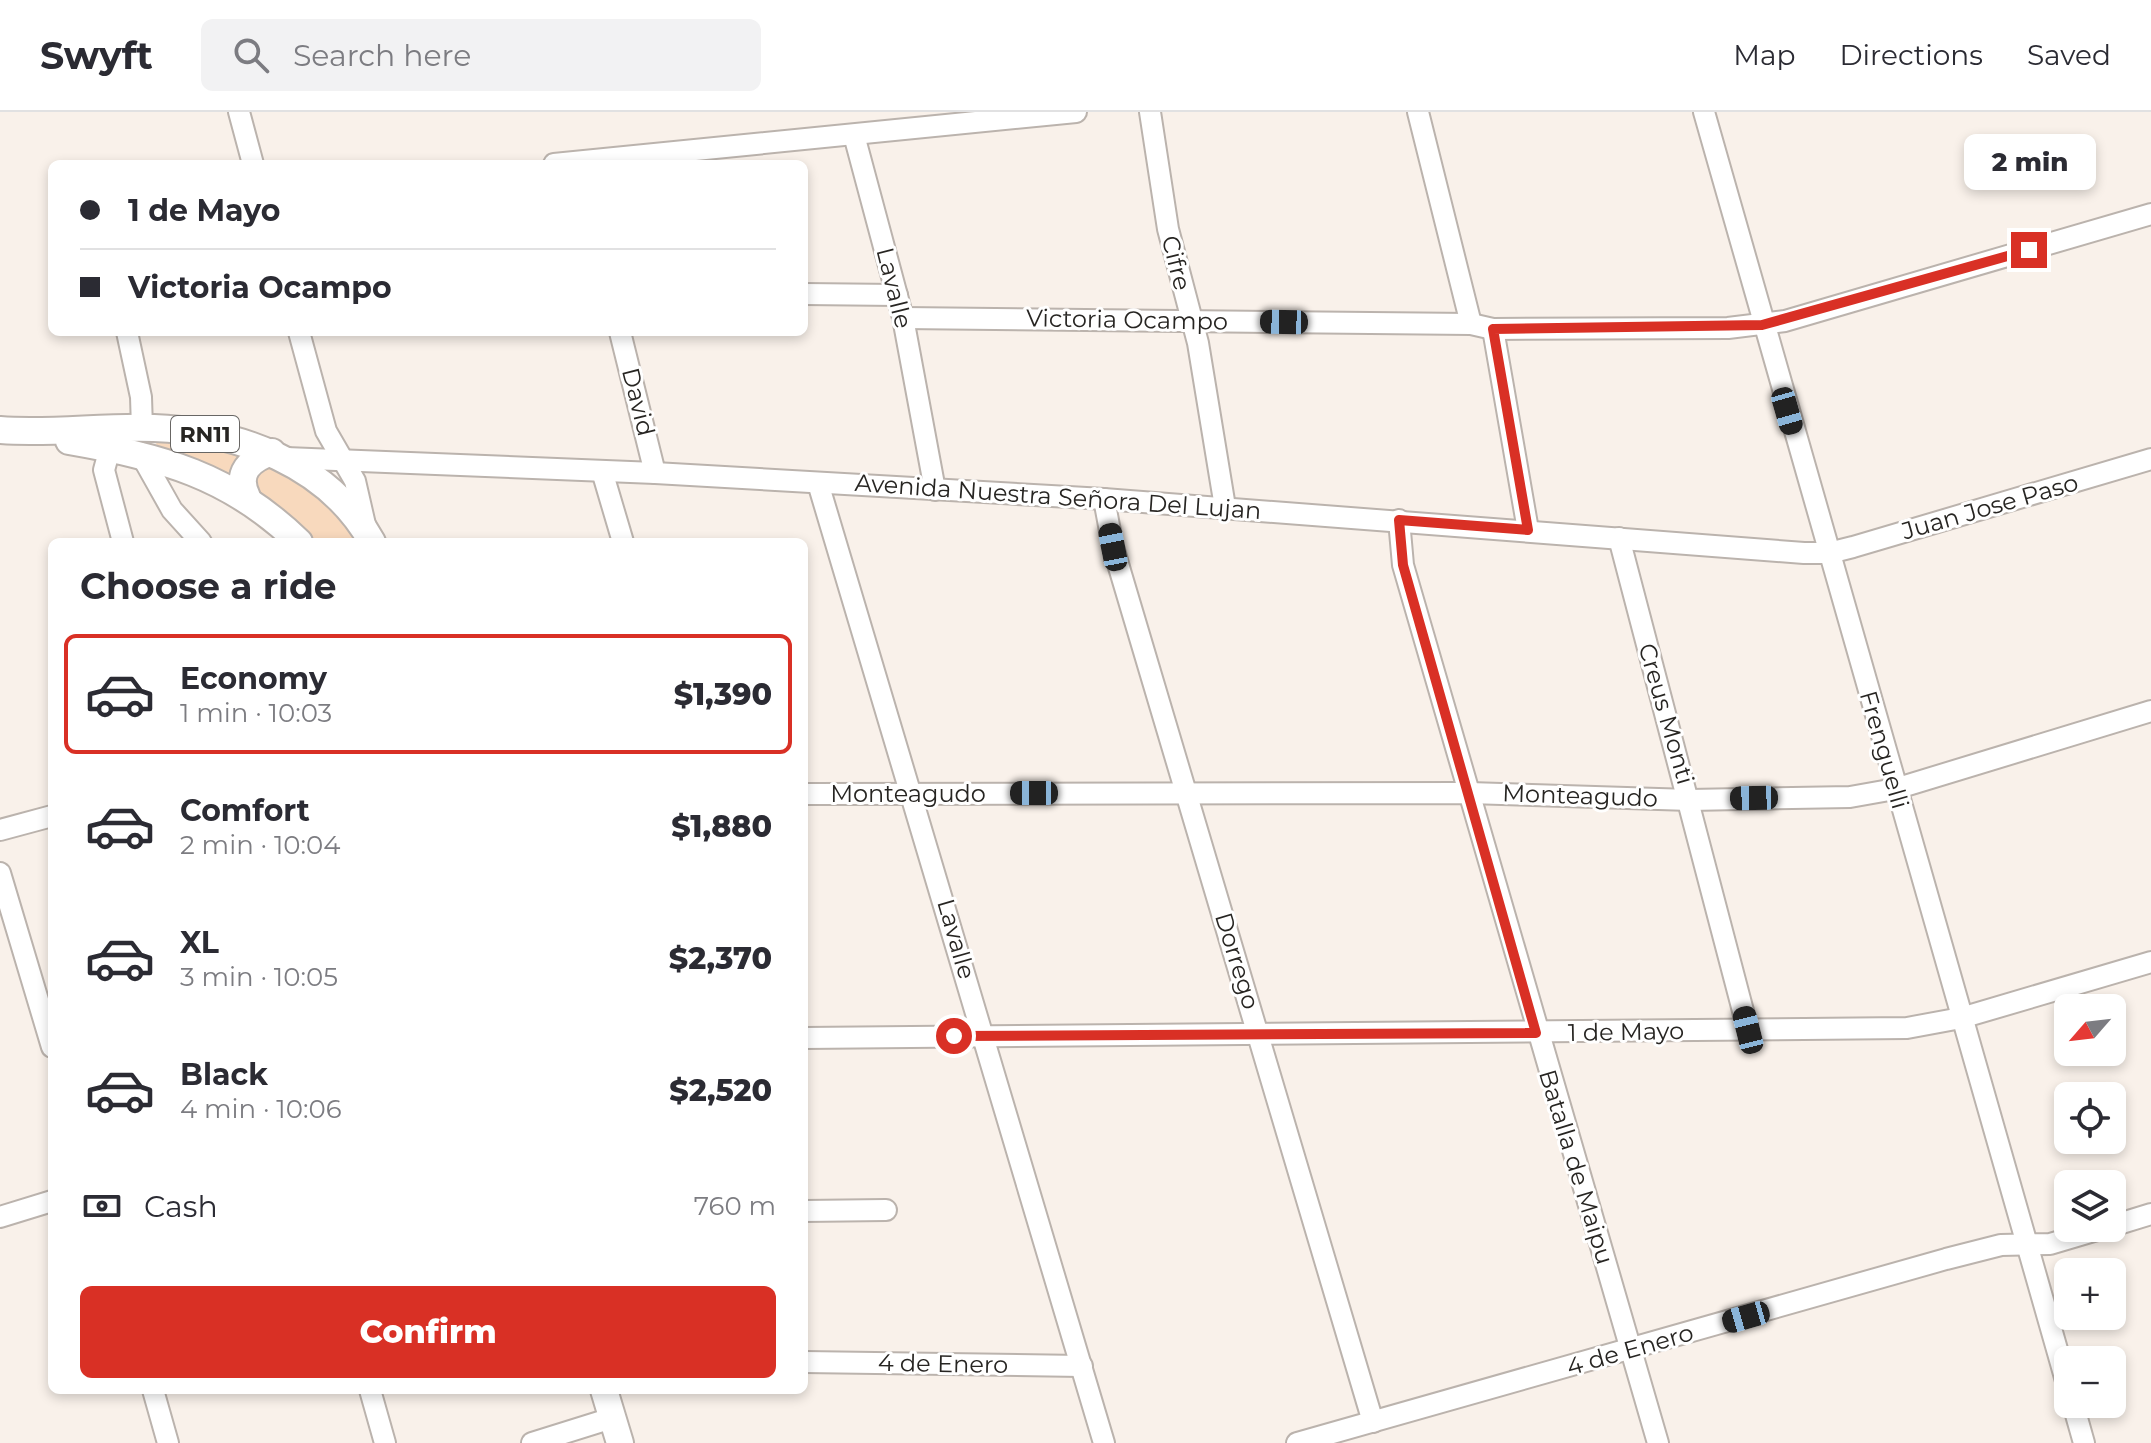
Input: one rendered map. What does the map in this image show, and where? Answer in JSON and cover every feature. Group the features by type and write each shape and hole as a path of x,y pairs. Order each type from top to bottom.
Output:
{"main road":[{"name":"RN11","path":"5,430 141,440 247,497 294,538"},
{"name":"RN11","path":"5,430 110,448 189,430 279,455 335,495 369,538"},
{"name":"RN11","path":"247,497 242,479 245,468 258,457 279,455"},
{"path":"605,1394 620,1443"}],"street":[{"path":"239,112 252,160"},
{"path":"598,160 1076,112"},
{"name":"Cifre","path":"1150,112 1168,229 1198,343 1225,507"},
{"path":"1418,112 1471,324"},
{"name":"Frenguelli","path":"1704,112 1762,325 2056,1346"},
{"name":"Lavalle","path":"854,135 903,318 935,490"},
{"name":"Victoria Ocampo","path":"903,318 1471,324 1493,329 1762,325 2151,214"},
{"path":"808,294 897,295"},
{"path":"1493,329 1528,530"},
{"path":"128,336 141,397 141,440 172,510 197,538"},
{"path":"300,336 326,431 346,461 369,538"},
{"name":"David","path":"621,336 655,473"},
{"path":"110,448 104,470 122,538"},
{"name":"Avenida Nuestra Señora Del Lujan","path":"279,455 346,461 655,473 1104,499 1829,553"},
{"name":"Juan Jose Paso","path":"1829,553 2151,459"},
{"path":"602,471 622,538"},
{"name":"Lavalle","path":"818,483 913,793 1104,1443"},
{"name":"Dorrego","path":"1104,499 1113,547 1373,1422"},
{"name":"Batalla de Maipu","path":"1399,520 1403,565 1536,1033 1658,1443"},
{"name":"Creus Monti","path":"1619,538 1748,1030"},
{"name":"Monteagudo","path":"808,794 1469,793 1690,800 1850,797 1895,789 2151,711"},
{"path":"0,830 48,817"},
{"path":"0,873 48,1034"},
{"name":"1 de Mayo","path":"808,1038 1907,1028 1961,1018 2151,962"},
{"path":"0,1217 48,1202"},
{"path":"808,1211 886,1210"},
{"path":"2126,1222 2151,1214"},
{"name":"4 de Enero","path":"1297,1443 1946,1259 2001,1245 2057,1242"},
{"name":"4 de Enero","path":"808,1362 1082,1366"},
{"path":"154,1394 168,1443"},
{"path":"371,1394 385,1443"},
{"path":"532,1443 612,1418"},
{"path":"2077,1418 2084,1443"}],"shaded area":[{"path":"162,438 243,453 232,467 229,480 157,450 156,441"},
{"path":"272,465 323,496 359,538 306,538 256,493 259,476"}],"route":[{"path":"954,1036 1536,1033 1403,565 1399,520 1528,530 1493,329 1728,328 1762,325 2029,250"}]}
